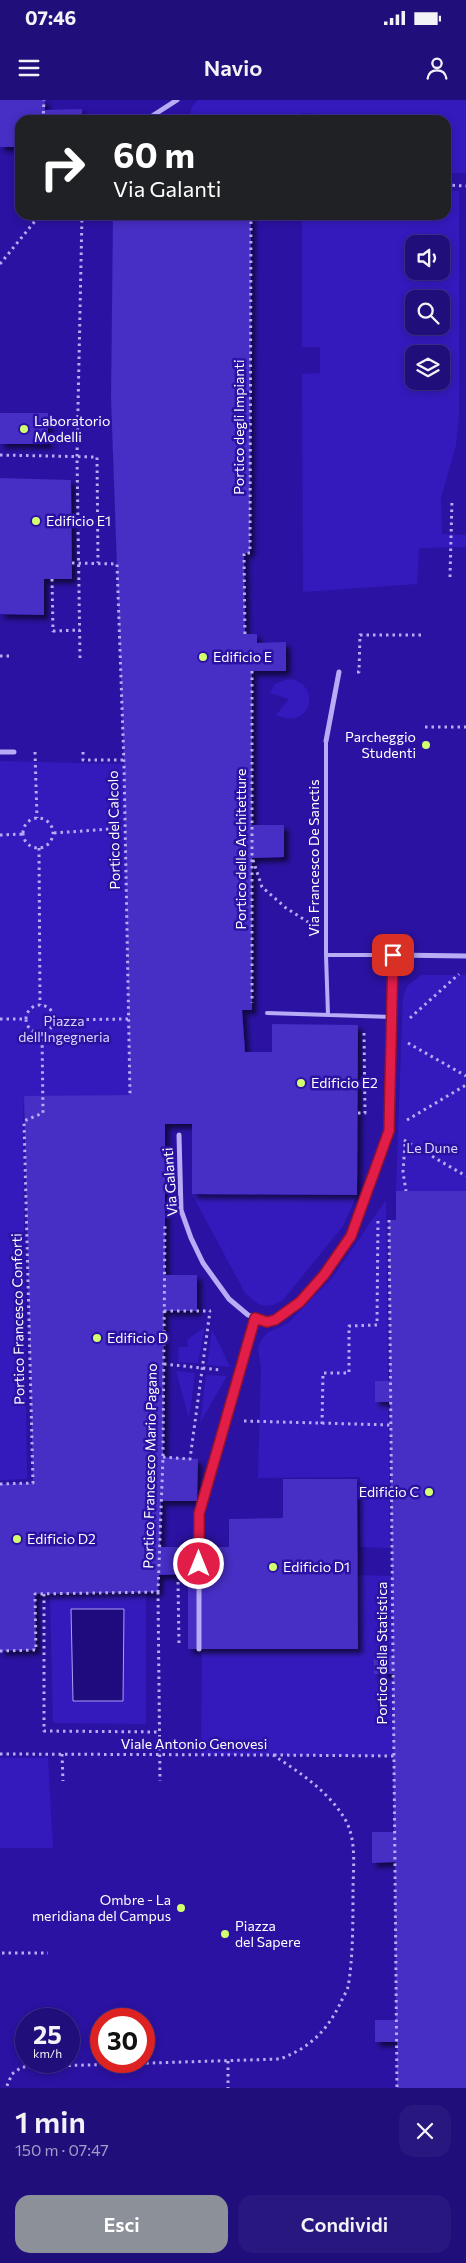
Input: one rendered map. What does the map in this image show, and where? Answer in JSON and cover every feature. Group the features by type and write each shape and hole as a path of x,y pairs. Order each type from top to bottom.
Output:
{"street":[{"path":"154,115 177,100"},
{"path":"326,741 339,672"},
{"path":"0,752 14,752"},
{"name":"Via Francesco De Sanctis","path":"393,955 466,956"},
{"name":"Via Galanti","path":"179,1134 181,1210 202,1263 229,1299 241,1310 267,1322 282,1317 300,1302 341,1252 351,1236 389,1131 393,955"},
{"path":"199,1649 199,1514 255,1318"}],"lane":[{"name":"Via Francesco De Sanctis","path":"326,741 326,955 393,955"},
{"path":"326,955 328,1015"},
{"path":"267,1013 392,1017"}],"path":[{"path":"43,115 44,100"},
{"path":"451,185 466,186"},
{"path":"0,264 36,220"},
{"path":"80,658 77,456 82,220"},
{"name":"Portico degli Impianti","path":"245,634 244,553 250,553 251,220"},
{"path":"0,455 97,457 98,563 72,563"},
{"path":"450,577 452,499"},
{"name":"Portico del Calcolo","path":"98,563 117,564 124,760 130,1095"},
{"path":"52,579 53,631 80,630"},
{"path":"339,672 359,672 360,634 425,635"},
{"path":"0,656 11,656"},
{"name":"Portico delle Architetture","path":"252,671 252,1010 267,1013"},
{"path":"425,727 466,727"},
{"path":"35,752 37,818"},
{"path":"83,752 83,760 124,760"},
{"path":"37,818 50,823 54,833 50,843 39,848 27,844 23,834 28,822 37,818"},
{"path":"54,833 125,828"},
{"path":"0,835 23,834"},
{"path":"39,848 40,1005"},
{"path":"252,858 262,887 286,908 326,934"},
{"path":"466,967 392,1034 466,1076"},
{"path":"40,1005 51,1012 54,1020 50,1028 37,1033 29,1028 26,1018 31,1008 40,1005"},
{"path":"358,1113 365,1113 364,1016"},
{"path":"0,1019 26,1018"},
{"path":"54,1020 128,1019"},
{"name":"Portico Francesco Conforti","path":"0,1484 33,1483 24,1121 43,1113 42,1032"},
{"path":"466,1085 389,1131 466,1176"},
{"path":"405,1140 403,1172 406,1191"},
{"path":"322,1424 323,1373 348,1373 349,1326 377,1325 378,1209"},
{"name":"Portico Francesco Mario Pagano","path":"160,1781 158,1592 163,1458 165,1218"},
{"name":"Portico della Statistica","path":"389,1220 397,2088"},
{"path":"164,1311 241,1310"},
{"path":"163,1458 190,1459 210,1311"},
{"path":"164,1364 239,1372"},
{"path":"226,1420 390,1426"},
{"path":"178,1582 179,1648"},
{"path":"0,1651 36,1650 35,1594 158,1592"},
{"path":"44,1594 44,1731 160,1732"},
{"name":"Viale Antonio Genovesi","path":"0,1754 273,1755 301,1774 327,1797 340,1812 350,1830 353,1849 353,1918 348,1988 332,2020 323,2033 297,2053 280,2059 22,2067 12,2074 6,2088"},
{"path":"62,1754 63,1781"},
{"path":"273,1755 394,1756"},
{"path":"2,1953 48,1953"},
{"path":"228,2061 228,2088"}],"green space":[{"path":"198,100 466,100 466,173 451,173 451,115 320,115 301,113 301,115 190,115 191,108"},
{"path":"451,191 459,191 459,416 456,445 441,498 442,534 466,535 466,547 419,548 417,584 303,592 302,374 320,373 320,347 302,347 302,220 451,220"},
{"path":"288,679 299,682 306,688 309,696 309,704 305,712 298,717 288,718 276,715 289,699 270,693 275,684"},
{"name":"Piazza dell'Ingegneria","path":"0,761 124,764 130,1095 24,1097 27,1479 0,1480"},
{"name":"Le Dune","path":"421,975 466,975 466,1191 396,1191 403,996 407,986"},
{"path":"192,1194 357,1195 343,1226 283,1300 272,1305 263,1306 245,1293"},
{"path":"386,1200 390,1548 360,1547 360,1477 258,1478 261,1368 258,1349 261,1340 267,1333 288,1323 332,1278"},
{"path":"205,1327 198,1363 178,1362 179,1347 188,1347 187,1340"},
{"path":"212,1329 230,1367 207,1365"},
{"path":"176,1371 195,1373 189,1419"},
{"path":"206,1375 227,1376 200,1423"},
{"path":"358,1575 392,1576 394,1756 201,1755 202,1649 358,1649"},
{"path":"146,1592 146,1724 53,1723 50,1594"},
{"path":"0,1758 48,1758 53,1848 0,1848"}],"shaded area":[{"path":"71,1609 124,1609 123,1701 73,1701"}],"building":[{"path":"0,100 45,100 45,110 82,109 82,115 15,115 15,147 0,147"},
{"path":"113,220 251,220 250,553 244,553 245,634 257,634 257,643 286,642 286,671 252,671 252,825 284,825 284,857 252,858 252,1010 242,1010 245,1052 272,1052 272,1024 358,1025 357,1195 192,1194 192,1124 165,1124 165,1275 197,1275 197,1311 164,1311 163,1457 198,1459 197,1501 161,1501 160,1547 229,1547 229,1519 283,1518 283,1479 357,1479 358,1649 188,1649 188,1574 159,1575 158,1592 35,1594 36,1650 0,1651 0,1484 33,1483 24,1096 130,1095 124,764 111,398"},
{"name":"Laboratorio Modelli","path":"0,413 48,413 48,444 0,444"},
{"name":"Edificio E1","path":"0,478 71,480 72,579 44,579 44,615 0,614"},
{"path":"396,1191 466,1191 466,2088 397,2088 397,2042 375,2042 375,2020 396,2020 395,1862 372,1863 372,1832 394,1832 393,1674 374,1674 374,1656 393,1656 390,1402 375,1402 375,1381 390,1381 389,1220 396,1220"}],"place":[{"name":"Laboratorio Modelli","path":"24,429"},
{"name":"Edificio E1","path":"36,521"},
{"name":"Edificio E","path":"203,657"},
{"name":"Parcheggio Studenti","path":"426,745"},
{"name":"Edificio E2","path":"301,1083"},
{"name":"Edificio D","path":"97,1338"},
{"name":"Edificio C","path":"429,1492"},
{"name":"Edificio D2","path":"17,1539"},
{"name":"Edificio D1","path":"273,1567"},
{"name":"Ombre - La meridiana del Campus","path":"181,1908"},
{"name":"Piazza del Sapere","path":"225,1934"}],"route":[{"path":"199,1564 199,1514 255,1318 267,1322 282,1317 300,1302 341,1252 351,1236 389,1131 393,955"}]}
